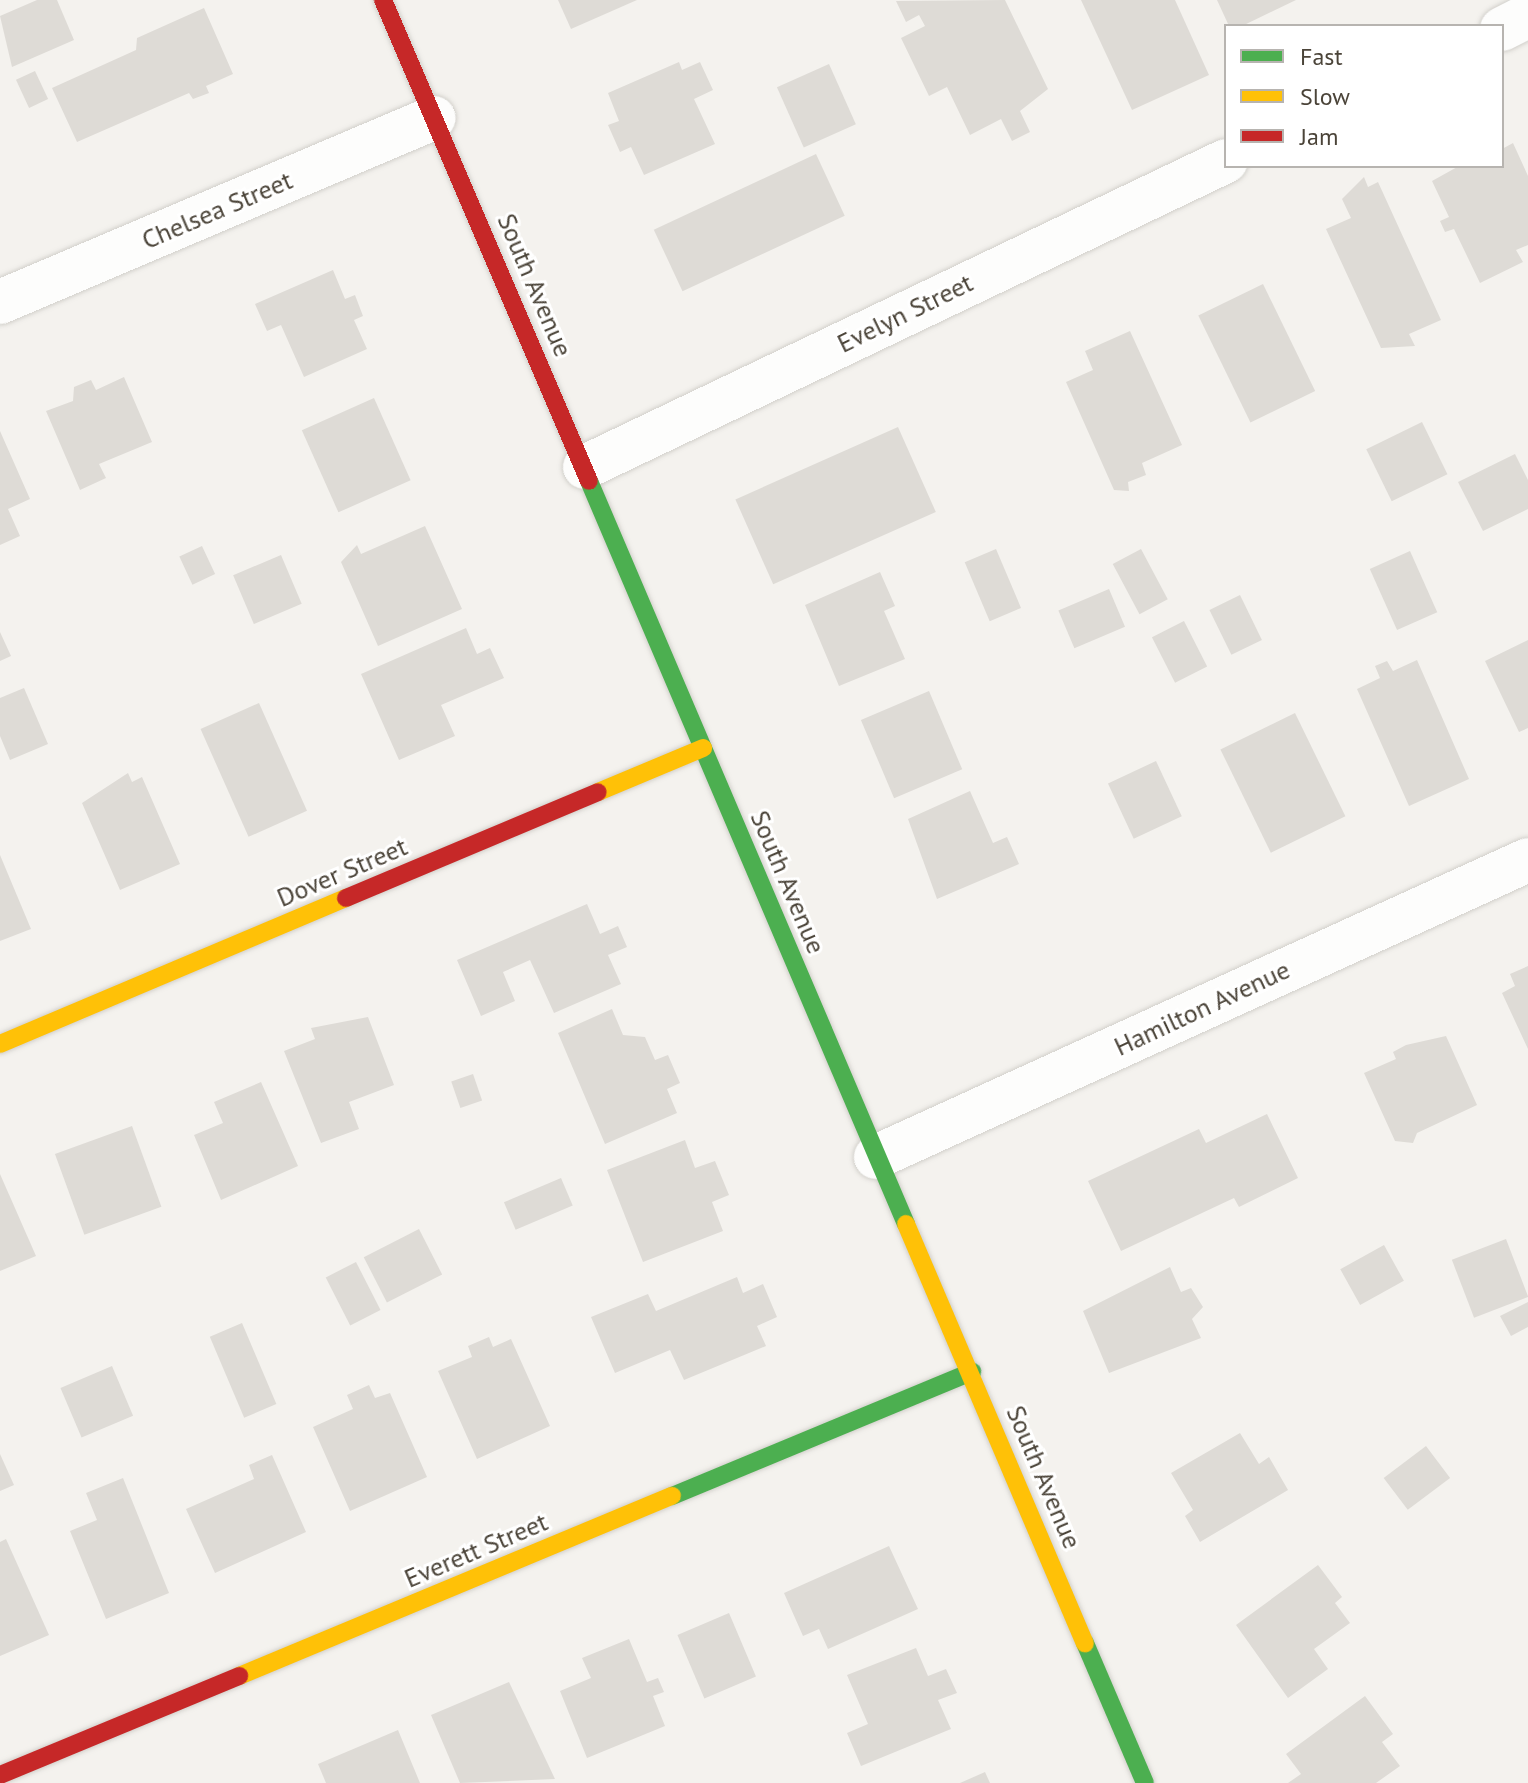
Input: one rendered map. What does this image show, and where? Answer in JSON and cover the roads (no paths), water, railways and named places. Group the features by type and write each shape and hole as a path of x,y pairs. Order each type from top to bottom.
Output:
{"main road":[{"name":"South Avenue","path":"383,0 585,467 876,1157 972,1372 1145,1783"},
{"name":"Dover Street","path":"0,1044 703,748"},
{"name":"Everett Street","path":"0,1775 972,1372"}],"street":[{"path":"1504,28 1528,16"},
{"name":"Chelsea Street","path":"0,302 434,118"},
{"name":"Evelyn Street","path":"585,467 1224,162"},
{"name":"Hamilton Avenue","path":"876,1157 1528,860"}]}
